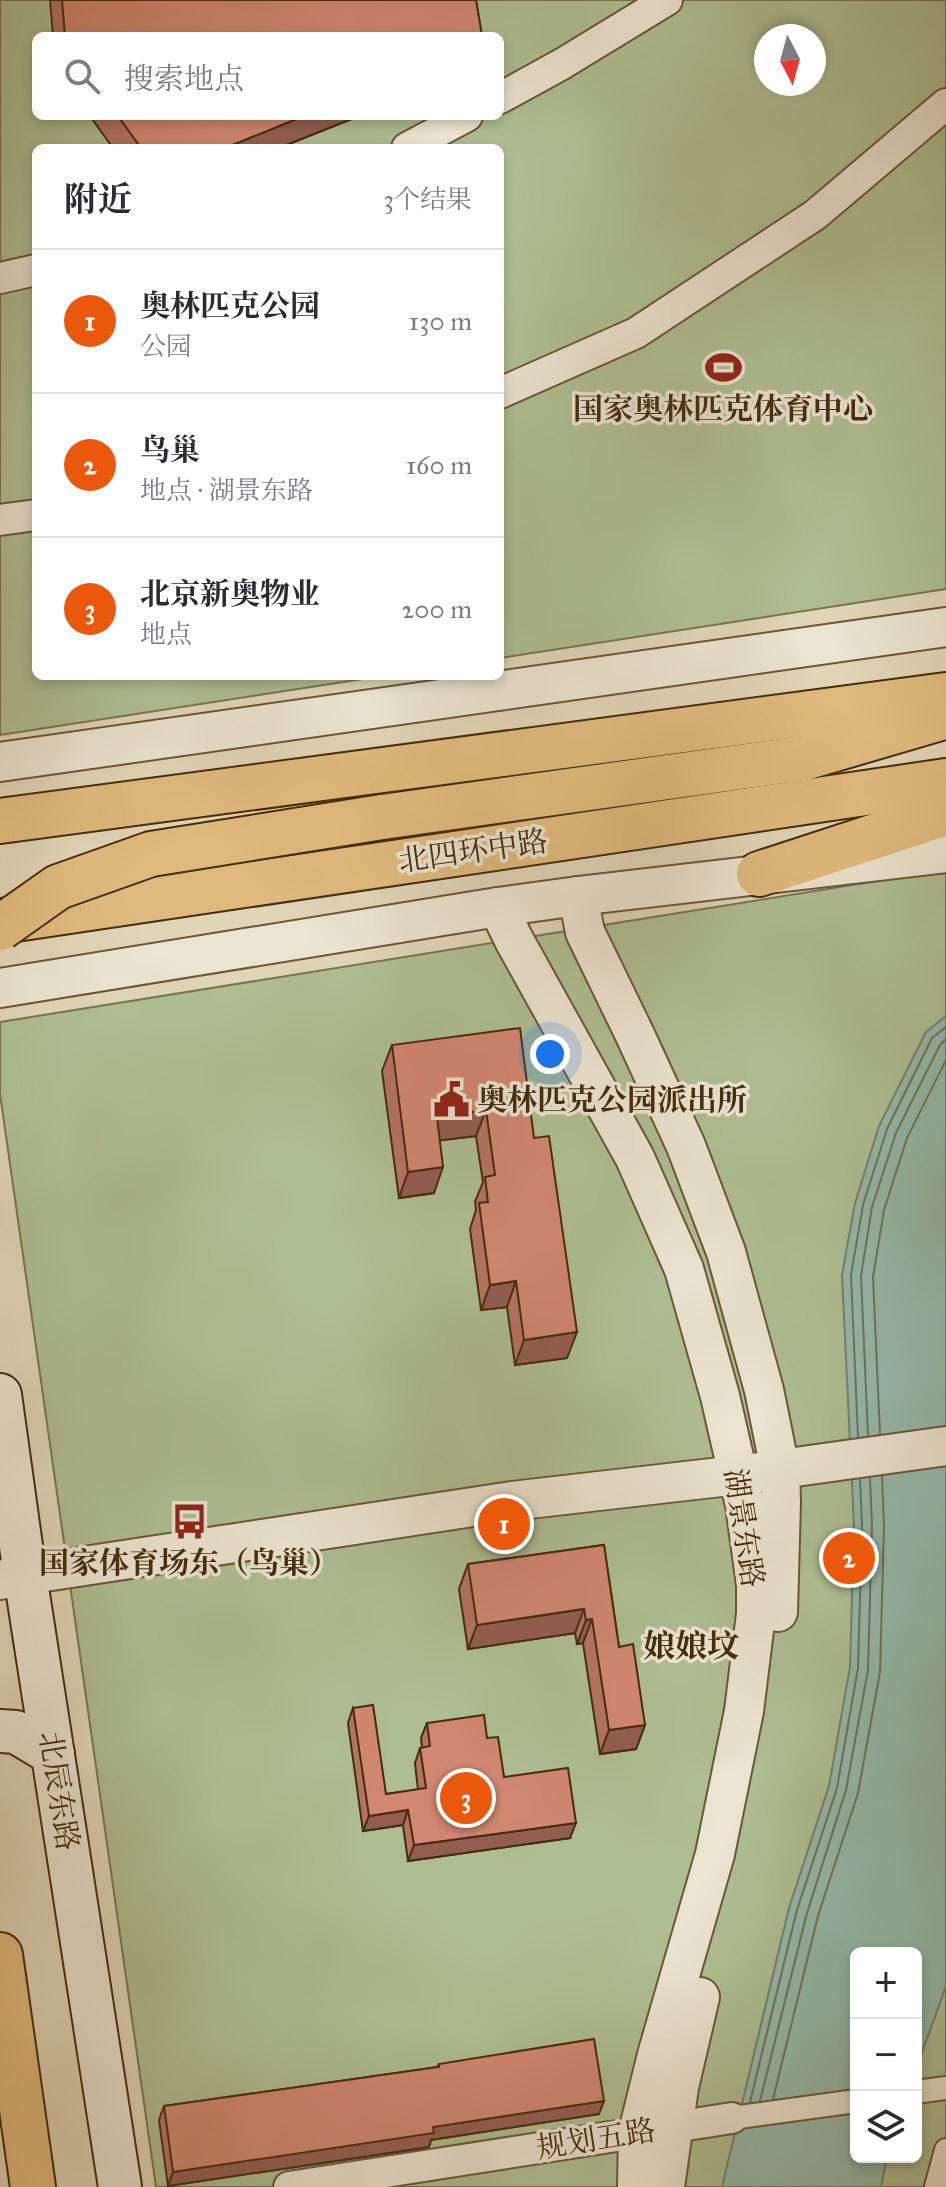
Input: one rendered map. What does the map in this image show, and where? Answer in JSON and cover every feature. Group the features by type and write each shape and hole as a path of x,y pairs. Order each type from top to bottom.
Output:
{"highway":[{"path":"0,821 946,695"},
{"path":"0,928 58,887 151,854 382,817 804,758 946,717"},
{"name":"北四环中路","path":"0,921 946,781"},
{"path":"759,874 946,813"},
{"path":"0,1955 33,2187"}],"main road":[{"name":"北辰东路","path":"2,1428 13,1577 53,1754 120,2187"},
{"path":"0,1731 16,1732 53,1754"}],"street":[{"path":"504,96 667,0"},
{"path":"504,391 636,333 815,215 946,104"},
{"path":"414,144 460,120"},
{"path":"0,278 32,271"},
{"path":"0,520 32,516"},
{"path":"0,762 946,627"},
{"name":"北四环中路","path":"0,988 498,907 946,853"},
{"name":"湖景东路","path":"578,896 585,932 686,1146 726,1252 764,1390 780,1469 778,1630 767,1708 737,1849 690,2035 637,2187"},
{"name":"湖景东路","path":"498,907 520,953 635,1158 684,1269 720,1396 745,1505 756,1585 756,1614 744,1711 715,1854 657,2055 656,2129 665,2187"},
{"path":"13,1577 512,1501 738,1475 946,1446"},
{"name":"规划五路","path":"289,2187 850,2102"},
{"path":"936,2187 946,2150"}],"shaded area":[{"name":"国家奥林匹克体育中心","path":"0,0 946,0 946,589 504,657 504,144 32,144 32,680 356,680 0,735"},
{"path":"946,870 946,2187 156,2187 0,1094 0,1022"}],"water":[{"path":"946,1016 946,1986 922,2052 922,1947 850,1947 850,2163 886,2163 881,2187 722,2187 789,1908 829,1786 850,1667 854,1525 842,1275 855,1203 879,1126 926,1032"}],"building":[{"path":"62,0 476,0 481,32 65,32"},
{"path":"121,120 294,120 235,144 138,144"},
{"path":"520,1028 534,1138 549,1136 577,1332 524,1340 516,1281 490,1285 479,1203 488,1202 485,1177 495,1175 486,1110 437,1117 443,1167 408,1172 392,1045"},
{"path":"604,1545 619,1647 633,1644 645,1725 609,1730 592,1619 586,1620 584,1609 477,1625 468,1564"},
{"path":"373,1705 386,1794 426,1788 420,1748 430,1746 427,1723 484,1715 487,1738 498,1737 504,1777 568,1768 576,1823 414,1845 408,1810 369,1816 353,1708"},
{"path":"594,2039 604,2101 433,2127 434,2133 173,2172 164,2106 439,2067 439,2064"}],"place":[{"name":"国家奥林匹克体育中心","path":"723,368"},
{"name":"奥林匹克公园派出所","path":"451,1100"},
{"name":"国家体育场东（鸟巢）","path":"189,1522"},
{"name":"奥林匹克公园","path":"504,1524"},
{"name":"鸟巢","path":"849,1558"},
{"name":"北京新奥物业","path":"466,1798"}],"district":[{"name":"娘娘坟","path":"691,1646"}]}
